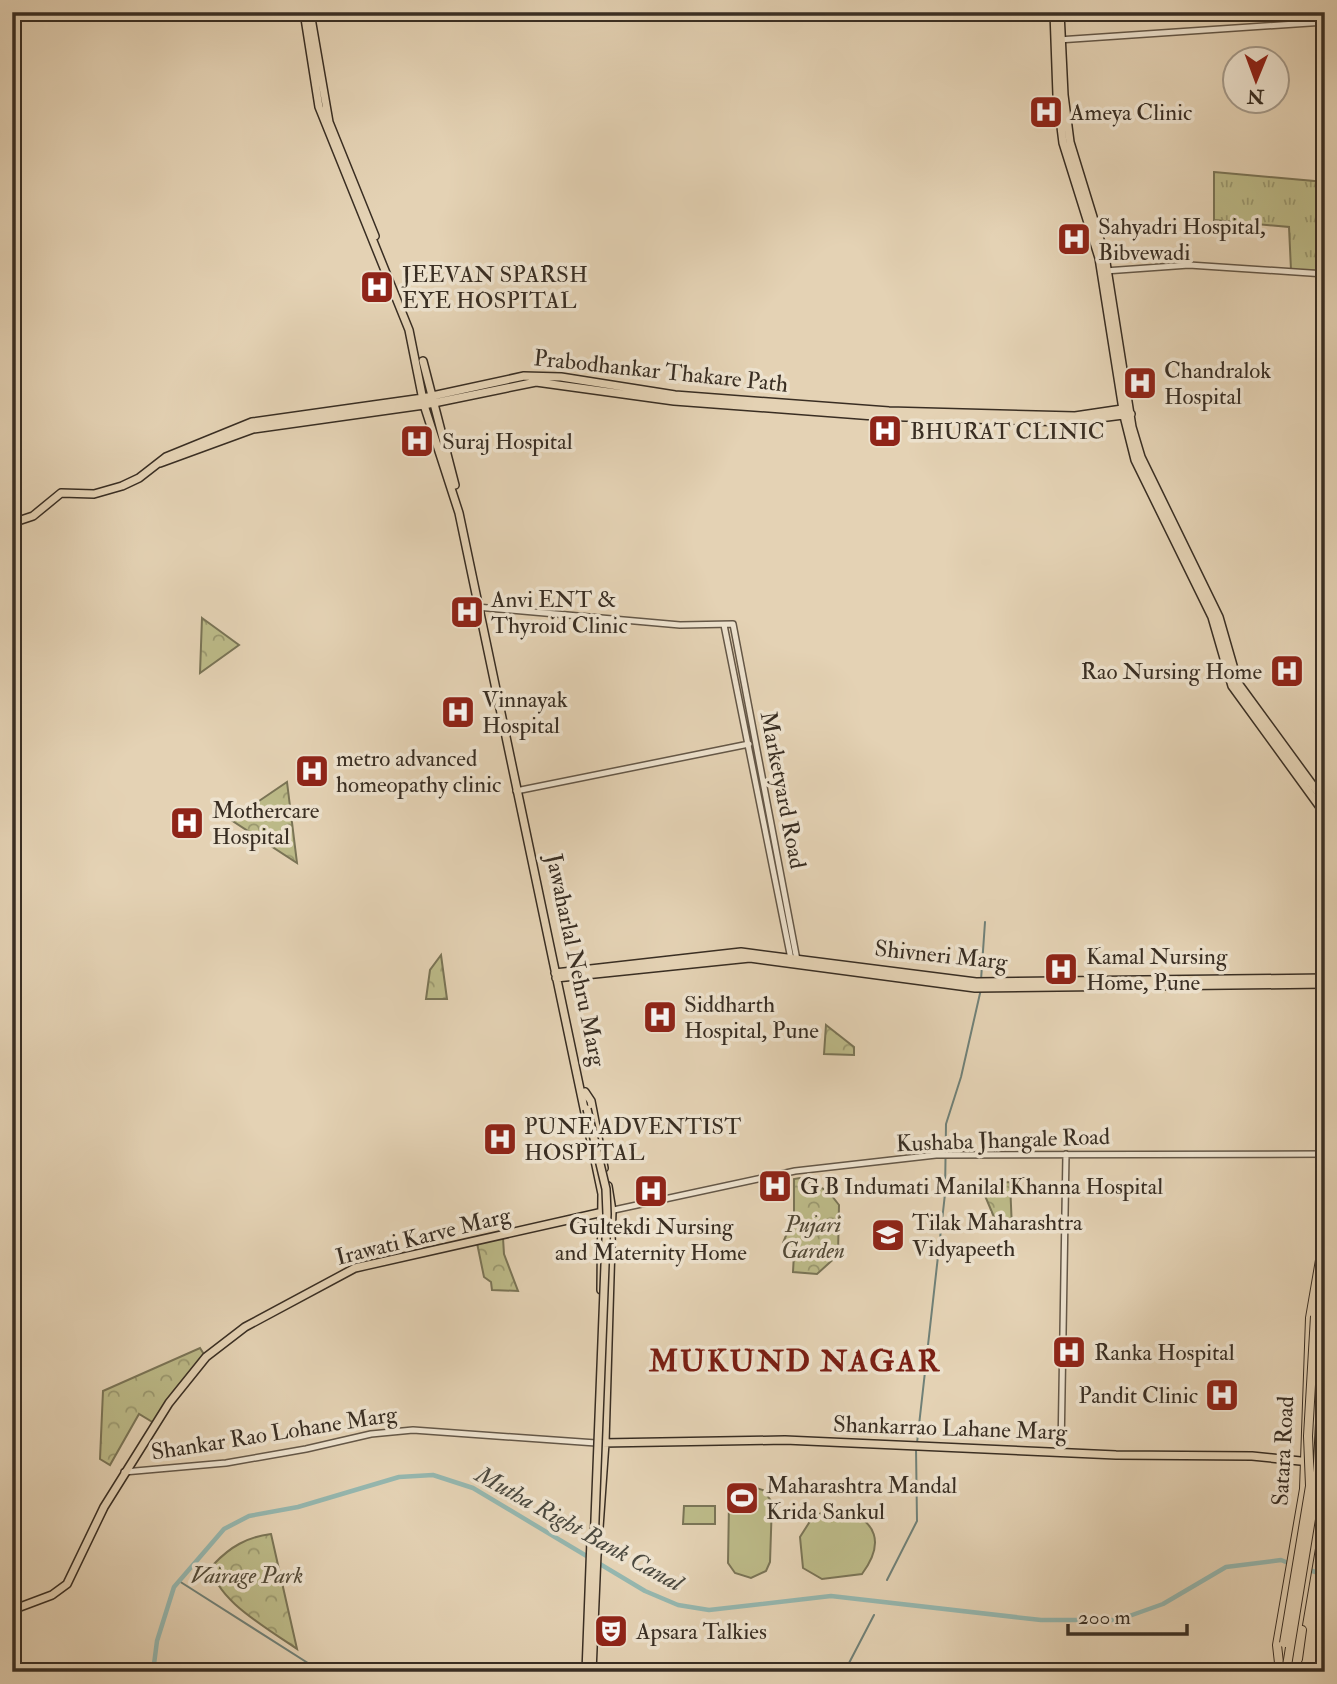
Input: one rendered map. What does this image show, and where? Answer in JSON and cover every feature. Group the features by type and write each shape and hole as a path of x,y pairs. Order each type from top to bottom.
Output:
{"highway":[{"name":"Satara Road","path":"1280,1672 1277,1645 1304,1464 1310,1318 1322,1296 1325,1231"},
{"path":"1280,1658 1310,1486 1308,1436 1322,1296"},
{"path":"1290,1672 1317,1482 1324,1345 1320,1315"},
{"name":"Satara Road","path":"1290,1672 1324,1466 1325,1399"},
{"path":"868,1672 910,1668 969,1672"}],"main road":[{"path":"304,12 324,114 398,287 424,379"},
{"path":"310,12 324,114"},
{"path":"1054,12 1063,143 1105,271 1138,467 1217,629 1228,678 1325,814"},
{"path":"1058,40 1060,12"},
{"name":"Jawaharlal Nehru Marg","path":"424,379 434,399 557,975 585,1097 590,1101 612,1211 605,1443 593,1550"},
{"name":"Jawaharlal Nehru Marg","path":"424,379 424,401 454,490"},
{"name":"Prabodhankar Thakare Path","path":"12,523 33,516 61,493 109,491 139,478 160,463 253,429 541,381 674,401 896,414 1057,422 1127,412"},
{"path":"1127,412 1144,464 1223,627 1234,676 1325,802"},
{"name":"Shivneri Marg","path":"557,975 750,958 794,960 975,985 1325,984"},
{"name":"Shivneri Marg","path":"986,985 1325,978"},
{"path":"585,1097 606,1189 607,1214 593,1550 592,1672"},
{"name":"Jawaharlal Nehru Marg","path":"585,1097 581,1103 603,1212 593,1550"},
{"name":"Irawati Karve Marg","path":"12,1610 52,1595 67,1584 124,1472 180,1388 206,1357 245,1327 332,1277 355,1268 603,1212"},
{"name":"Shankarrao Lahane Marg","path":"596,1443 785,1440 1130,1455 1252,1456 1324,1466"},
{"path":"586,1672 593,1574"}],"street":[{"path":"1058,40 1325,22"},
{"path":"1105,271 1226,266 1325,274"},
{"path":"479,608 680,625 724,625"},
{"name":"Marketyard Road","path":"752,743 724,625 733,624 752,743 794,960"},
{"path":"518,791 752,743"},
{"name":"Kushaba Jhangale Road","path":"603,1212 795,1171 951,1154 1325,1154"},
{"path":"1061,1451 1066,1154"},
{"name":"Shankar Rao Lohane Marg","path":"124,1472 226,1463 306,1449 371,1433 413,1430 596,1443"}],"green space":[{"path":"1214,172 1325,182 1325,271 1291,270 1289,227 1214,220"},
{"path":"202,618 239,645 200,673"},
{"path":"287,782 297,863 231,820"},
{"path":"441,955 447,999 426,999 430,970"},
{"path":"826,1025 854,1047 854,1055 824,1054"},
{"name":"Pujari Garden","path":"800,1178 828,1191 839,1205 838,1255 817,1274 793,1272 794,1254 783,1254 783,1243 794,1216 794,1179"},
{"path":"1010,1182 1012,1229 994,1217 980,1184"},
{"path":"503,1238 504,1254 518,1291 492,1290 491,1282 484,1277 477,1243"},
{"path":"200,1348 205,1356 154,1423 139,1414 110,1465 100,1459 103,1391"},
{"path":"746,1485 763,1490 772,1502 770,1562 766,1571 751,1578 735,1573 728,1563 729,1503 733,1494"},
{"path":"684,1506 715,1506 715,1524 683,1524"},
{"path":"842,1508 854,1513 870,1526 874,1534 874,1552 862,1574 822,1579 803,1568 800,1537 814,1515"},
{"name":"Vairage Park","path":"271,1534 297,1649 244,1612 220,1588 214,1576 214,1564 226,1553 247,1540"}],"waterway":[{"path":"981,980 985,922"},
{"path":"917,1443 945,1194 946,1124 961,1077 981,989"},
{"path":"887,1580 917,1521 916,1448"},
{"name":"Mutha Right Bank Canal","path":"153,1672 157,1641 174,1587 224,1529 249,1516 298,1507 399,1477 433,1475 473,1488 645,1591 678,1605 709,1610 831,1596 1041,1620 1118,1620 1163,1604 1226,1567 1281,1560 1291,1564"},
{"name":"Mutha Right Bank Canal","path":"1306,1569 1325,1575"},
{"path":"179,1581 322,1672"},
{"path":"847,1672 874,1615"}],"place":[{"name":"Ameya Clinic","path":"1046,112"},
{"name":"Sahyadri Hospital, Bibvewadi","path":"1074,239"},
{"name":"JEEVAN SPARSH EYE HOSPITAL","path":"377,287"},
{"name":"Chandralok Hospital","path":"1140,383"},
{"name":"BHURAT CLINIC","path":"885,431"},
{"name":"Suraj Hospital","path":"417,441"},
{"name":"Anvi ENT & Thyroid Clinic","path":"467,612"},
{"name":"Rao Nursing Home","path":"1287,671"},
{"name":"Vinnayak Hospital","path":"458,712"},
{"name":"metro advanced homeopathy clinic","path":"312,771"},
{"name":"Mothercare Hospital","path":"187,823"},
{"name":"Kamal Nursing Home, Pune","path":"1061,969"},
{"name":"Siddharth Hospital, Pune","path":"660,1017"},
{"name":"PUNE ADVENTIST HOSPITAL","path":"500,1139"},
{"name":"G B Indumati Manilal Khanna Hospital","path":"775,1186"},
{"name":"Gultekdi Nursing and Maternity Home","path":"651,1191"},
{"name":"Tilak Maharashtra Vidyapeeth","path":"888,1235"},
{"name":"Ranka Hospital","path":"1069,1352"},
{"name":"Pandit Clinic","path":"1222,1395"},
{"name":"Maharashtra Mandal Krida Sankul","path":"742,1498"},
{"name":"Apsara Talkies","path":"611,1631"}],"district":[{"name":"MUKUND NAGAR","path":"795,1361"}]}
